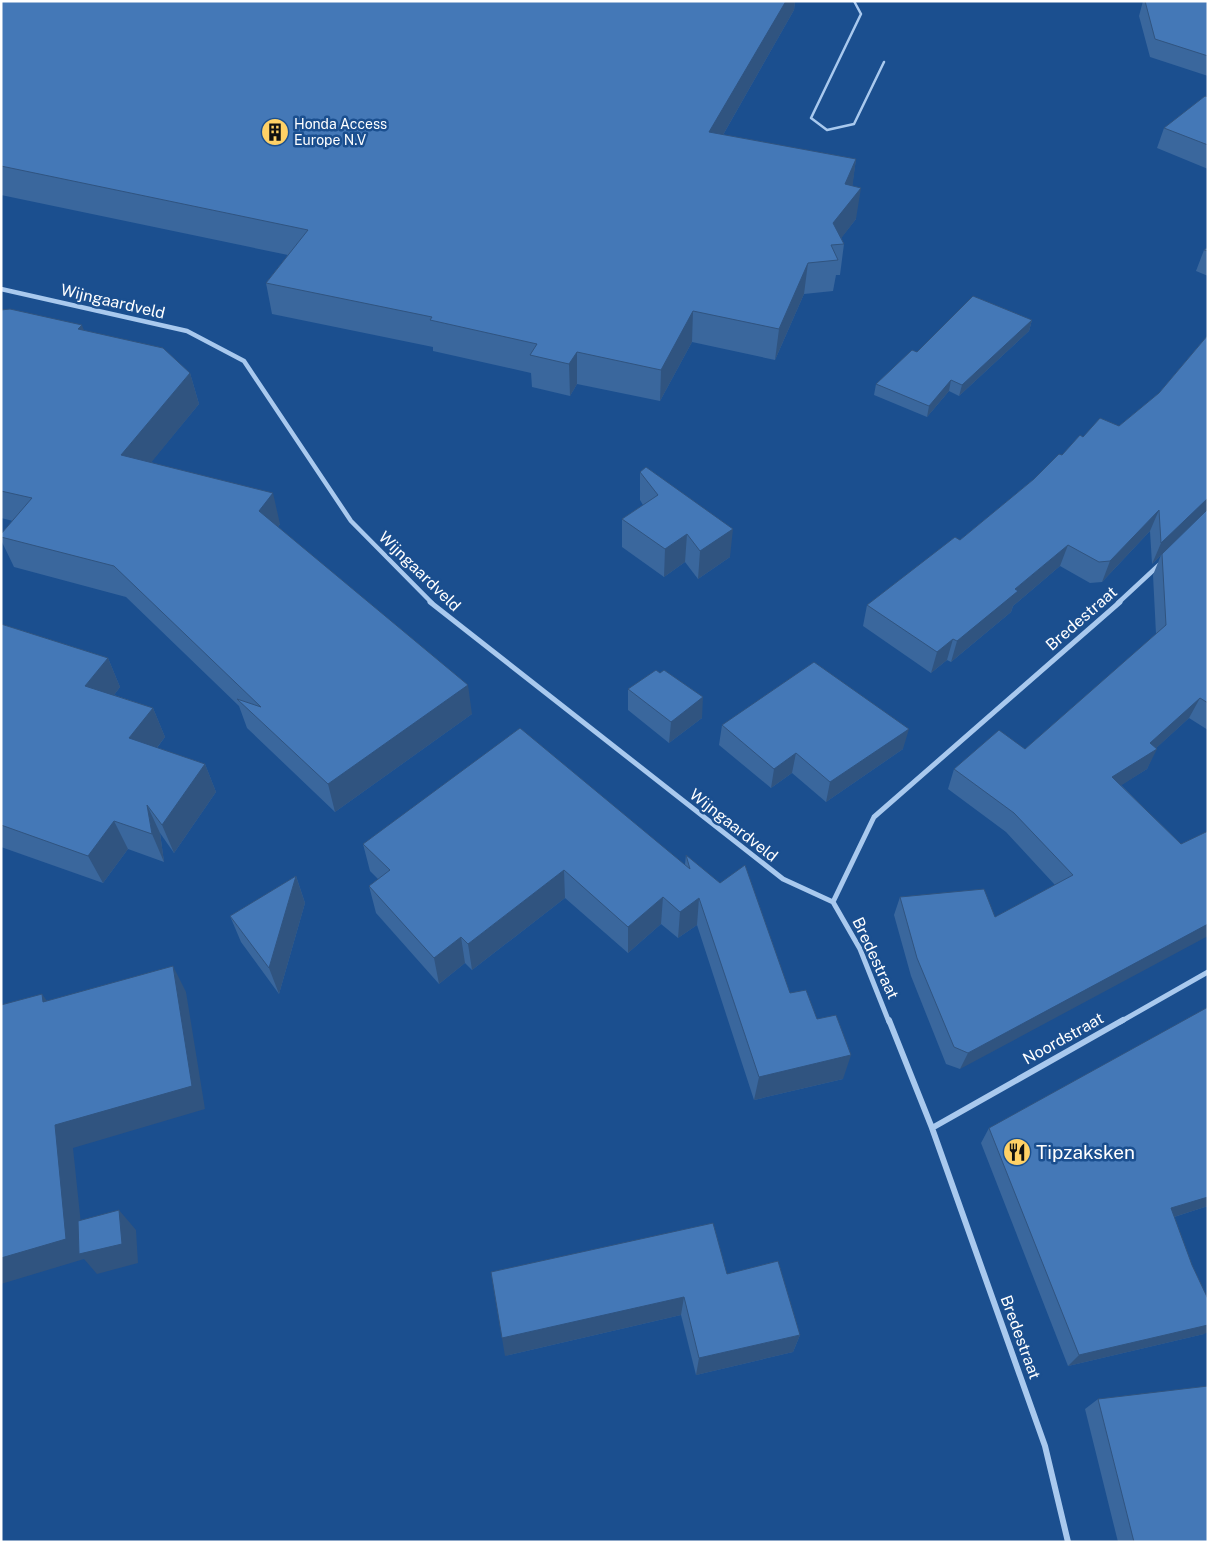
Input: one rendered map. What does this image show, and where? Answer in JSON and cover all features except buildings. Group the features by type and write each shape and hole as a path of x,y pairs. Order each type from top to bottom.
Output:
{"street":[{"name":"Wijngaardveld","path":"1,289 187,331 244,361 351,521 436,608 783,879 833,902"},
{"name":"Bredestraat","path":"1068,1542 1045,1446 932,1128 860,949 833,902 874,817 1135,589 1168,556"},
{"name":"Noordstraat","path":"932,1128 1208,972"}],"lane":[{"path":"854,1 862,14 811,118 827,130 854,124 884,62"}],"place":[{"name":"Honda Access Europe N.V","path":"275,132"},
{"name":"Tipzaksken","path":"1017,1152"}]}
